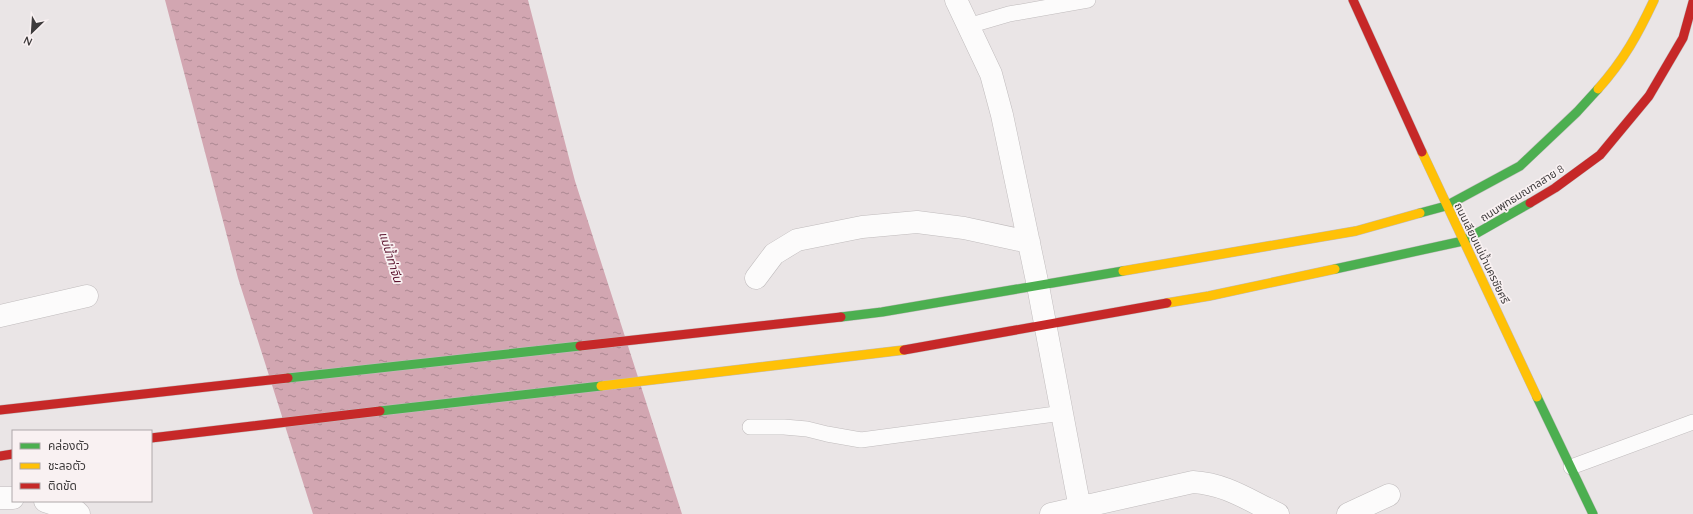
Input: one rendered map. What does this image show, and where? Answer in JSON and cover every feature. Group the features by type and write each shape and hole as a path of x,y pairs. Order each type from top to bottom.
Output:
{"main road":[{"name":"ถนนเลียบแม่น้ำนครชัยศรี","path":"1353,0 1446,206 1593,514"},
{"path":"0,410 882,312 1356,231 1446,206 1520,166 1577,112 1614,71 1636,38 1654,0"},
{"name":"ถนนพุทธมณฑลสาย 8","path":"152,438 892,352 1209,296 1463,241 1555,188 1600,155 1649,96 1683,38 1693,2"},
{"path":"0,456 12,454"}],"street":[{"path":"956,0 993,81 1002,115 1038,286 1081,511"},
{"path":"756,278 774,254 797,240 862,227 917,222 964,228 1029,242"},
{"path":"0,316 87,296"},
{"path":"1051,514 1081,511 1193,482 1209,483 1233,491 1278,514"},
{"path":"1348,514 1389,495"},
{"path":"0,498 12,498"},
{"path":"47,502 79,514"}],"lane":[{"path":"968,26 1009,14 1088,0"},
{"path":"750,427 807,429 861,440 1063,413"},
{"path":"1571,466 1693,422"}],"water":[{"name":"แม่น้ำท่าจีน","path":"165,0 528,0 575,181 682,514 313,514 238,278"}],"traffic: fast":[{"path":"1420,213 1446,206 1520,166 1577,112 1598,89"},
{"path":"1335,269 1463,241 1530,203"},
{"path":"841,317 882,312 1123,271"},
{"path":"288,378 580,346"},
{"path":"380,411 601,386"},
{"path":"1537,397 1593,514"}],"traffic: slow":[{"path":"1598,89 1630,46 1654,0"},
{"path":"1422,152 1537,397"},
{"path":"1123,271 1356,231 1420,213"},
{"path":"1167,303 1209,296 1335,269"},
{"path":"601,386 904,350"}],"traffic: jam":[{"path":"1353,0 1422,152"},
{"path":"1530,203 1555,188 1600,155 1649,96 1683,38 1693,2"},
{"path":"904,350 1167,303"},
{"path":"580,346 841,317"},
{"path":"0,410 288,378"},
{"path":"152,438 380,411"},
{"path":"0,456 12,454"}]}
